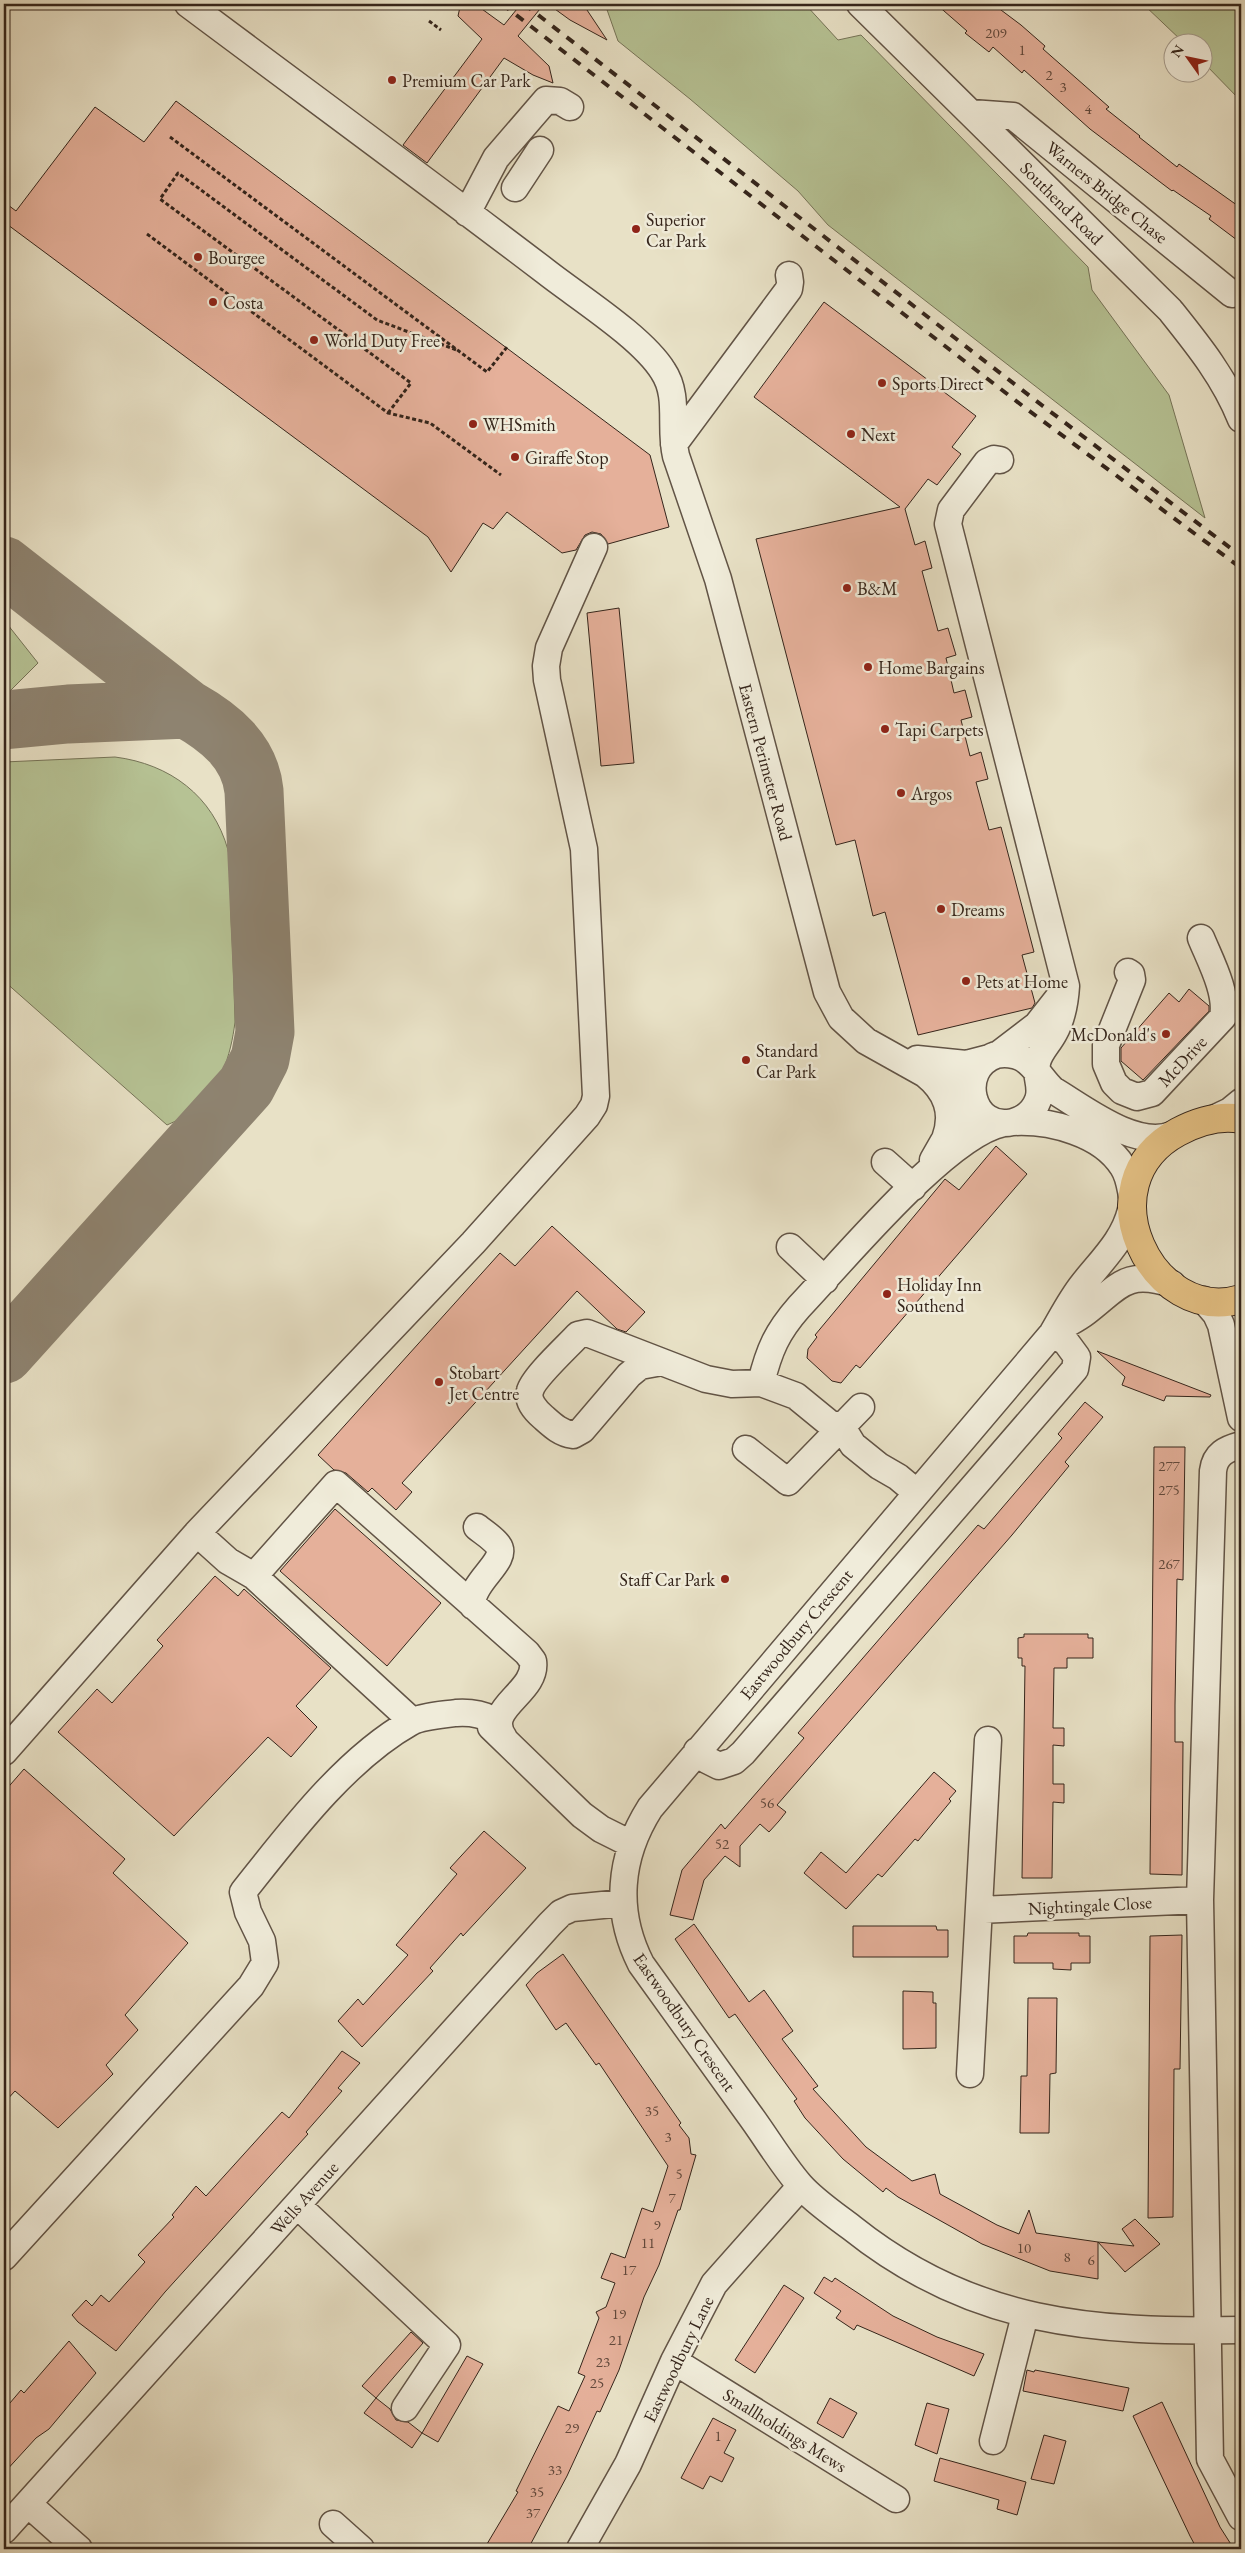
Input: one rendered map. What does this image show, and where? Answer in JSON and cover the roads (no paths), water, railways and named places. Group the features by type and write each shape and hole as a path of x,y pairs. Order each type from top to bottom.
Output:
{"main road":[{"path":"1241,1119 1211,1120 1172,1136 1150,1156 1136,1180 1132,1203 1134,1228 1144,1254 1159,1273 1190,1296 1204,1300 1225,1302 1241,1299"}],"street":[{"name":"Eastern Perimeter Road","path":"188,4 642,346 665,373 672,390 674,444 718,579 827,992 841,1018 852,1030 877,1049 925,1074 962,1087 973,1100"},
{"name":"Southend Road","path":"860,4 1170,310 1210,359 1231,394 1241,419"},
{"path":"467,213 496,158 546,100 560,101 570,107"},
{"name":"Warners Bridge Chase","path":"971,113 1013,116 1232,294"},
{"path":"515,188 540,150"},
{"path":"674,444 789,289 788,275"},
{"path":"973,1100 987,1117 1008,1122 1028,1114 1038,1101 1040,1084 1037,1073 1038,1059 1055,1032 1064,1008 1066,986 1065,974 948,524 951,510 987,462 994,459 1000,460"},
{"path":"4,1752 197,1533 472,1243 587,1116 594,1105 596,1096 584,849 547,680 546,666 550,648 594,546"},
{"name":"McDrive","path":"1128,972 1132,974 1132,980 1106,1045 1106,1064 1114,1082 1122,1091 1137,1097 1152,1092 1221,1020 1224,1013 1214,964 1203,942"},
{"path":"919,1180 945,1139 970,1110 973,1100 971,1090 975,1072 994,1056 1022,1039 1046,1017 1064,989 1065,974"},
{"name":"Eastern Perimeter Road","path":"892,1056 966,1064 994,1056"},
{"path":"994,1056 1020,1056 1030,1063 1053,1090 1130,1134 1155,1140 1172,1136"},
{"path":"925,1074 939,1087 947,1101 950,1120 945,1139"},
{"path":"1211,1120 1230,1111 1241,1102"},
{"path":"770,1386 771,1347 781,1328 919,1180 981,1133 996,1124 1030,1121 1077,1133 1098,1143 1123,1166 1129,1179 1132,1203"},
{"path":"885,1162 919,1180"},
{"name":"Eastwoodbury Crescent","path":"1132,1203 1128,1222 1120,1238 1082,1285 1052,1334 907,1484 650,1808 631,1844 625,1867 623,1903 628,1932 641,1964 801,2186 880,2249 906,2265 969,2296 1025,2315 1064,2323 1103,2327 1241,2330"},
{"path":"790,1247 825,1280"},
{"name":"Eastwoodbury Crescent","path":"1052,1334 1087,1312 1107,1293 1127,1281 1149,1278 1172,1284"},
{"path":"1204,1300 1216,1314 1221,1325 1241,1418"},
{"path":"662,1362 649,1363 634,1370 582,1430 572,1435 560,1431 552,1424 535,1409 530,1398 530,1391 536,1380 578,1334 587,1333 706,1379 732,1384 770,1386 796,1396 829,1423 842,1427 853,1445 878,1466 907,1484"},
{"path":"697,1751 707,1760 719,1766 734,1761 743,1752 1075,1369 1077,1357 1066,1342 1052,1334"},
{"path":"746,1449 788,1482 861,1407"},
{"path":"1241,1446 1221,1453 1213,1464 1212,1471 1200,1900 1210,2330 1210,2459 1241,2517"},
{"path":"254,1576 336,1484 527,1653 533,1661 532,1677 499,1716 498,1728"},
{"path":"473,1606 473,1592 499,1559 501,1552 499,1545 477,1527"},
{"path":"197,1533 228,1562 254,1576 412,1722"},
{"path":"4,2257 250,1986 265,1963 262,1941 248,1912 242,1892 298,1824 356,1762 412,1722 439,1715 466,1712 498,1728 582,1816 601,1830 631,1844"},
{"path":"970,2074 988,1740"},
{"name":"Nightingale Close","path":"979,1910 1200,1900"},
{"name":"Wells Avenue","path":"4,2530 561,1913 572,1908 623,1903"},
{"name":"Eastwoodbury Lane","path":"580,2549 628,2464 674,2361 714,2284 801,2186"},
{"path":"297,2205 447,2345 405,2408"},
{"path":"993,2441 1025,2315"},
{"name":"Smallholdings Mews","path":"674,2361 896,2499"},
{"path":"28,2504 79,2549"},
{"path":"333,2524 361,2549"}],"railway":[{"path":"502,4 1024,407 1241,568"},
{"path":"524,4 1035,400 1241,556"}],"place":[{"name":"Premium Car Park","path":"392,80"},
{"name":"Superior Car Park","path":"636,229"},
{"name":"Bourgee","path":"198,257"},
{"name":"Costa","path":"213,302"},
{"name":"World Duty Free","path":"314,340"},
{"name":"Sports Direct","path":"882,383"},
{"name":"WHSmith","path":"473,424"},
{"name":"Next","path":"851,434"},
{"name":"Giraffe Stop","path":"515,457"},
{"name":"B&M","path":"847,588"},
{"name":"Home Bargains","path":"868,667"},
{"name":"Tapi Carpets","path":"885,729"},
{"name":"Argos","path":"901,793"},
{"name":"Dreams","path":"941,909"},
{"name":"Pets at Home","path":"966,981"},
{"name":"McDonald's","path":"1166,1034"},
{"name":"Standard Car Park","path":"746,1060"},
{"name":"Holiday Inn Southend","path":"887,1294"},
{"name":"Stobart Jet Centre","path":"439,1382"},
{"name":"Staff Car Park","path":"725,1579"}]}
